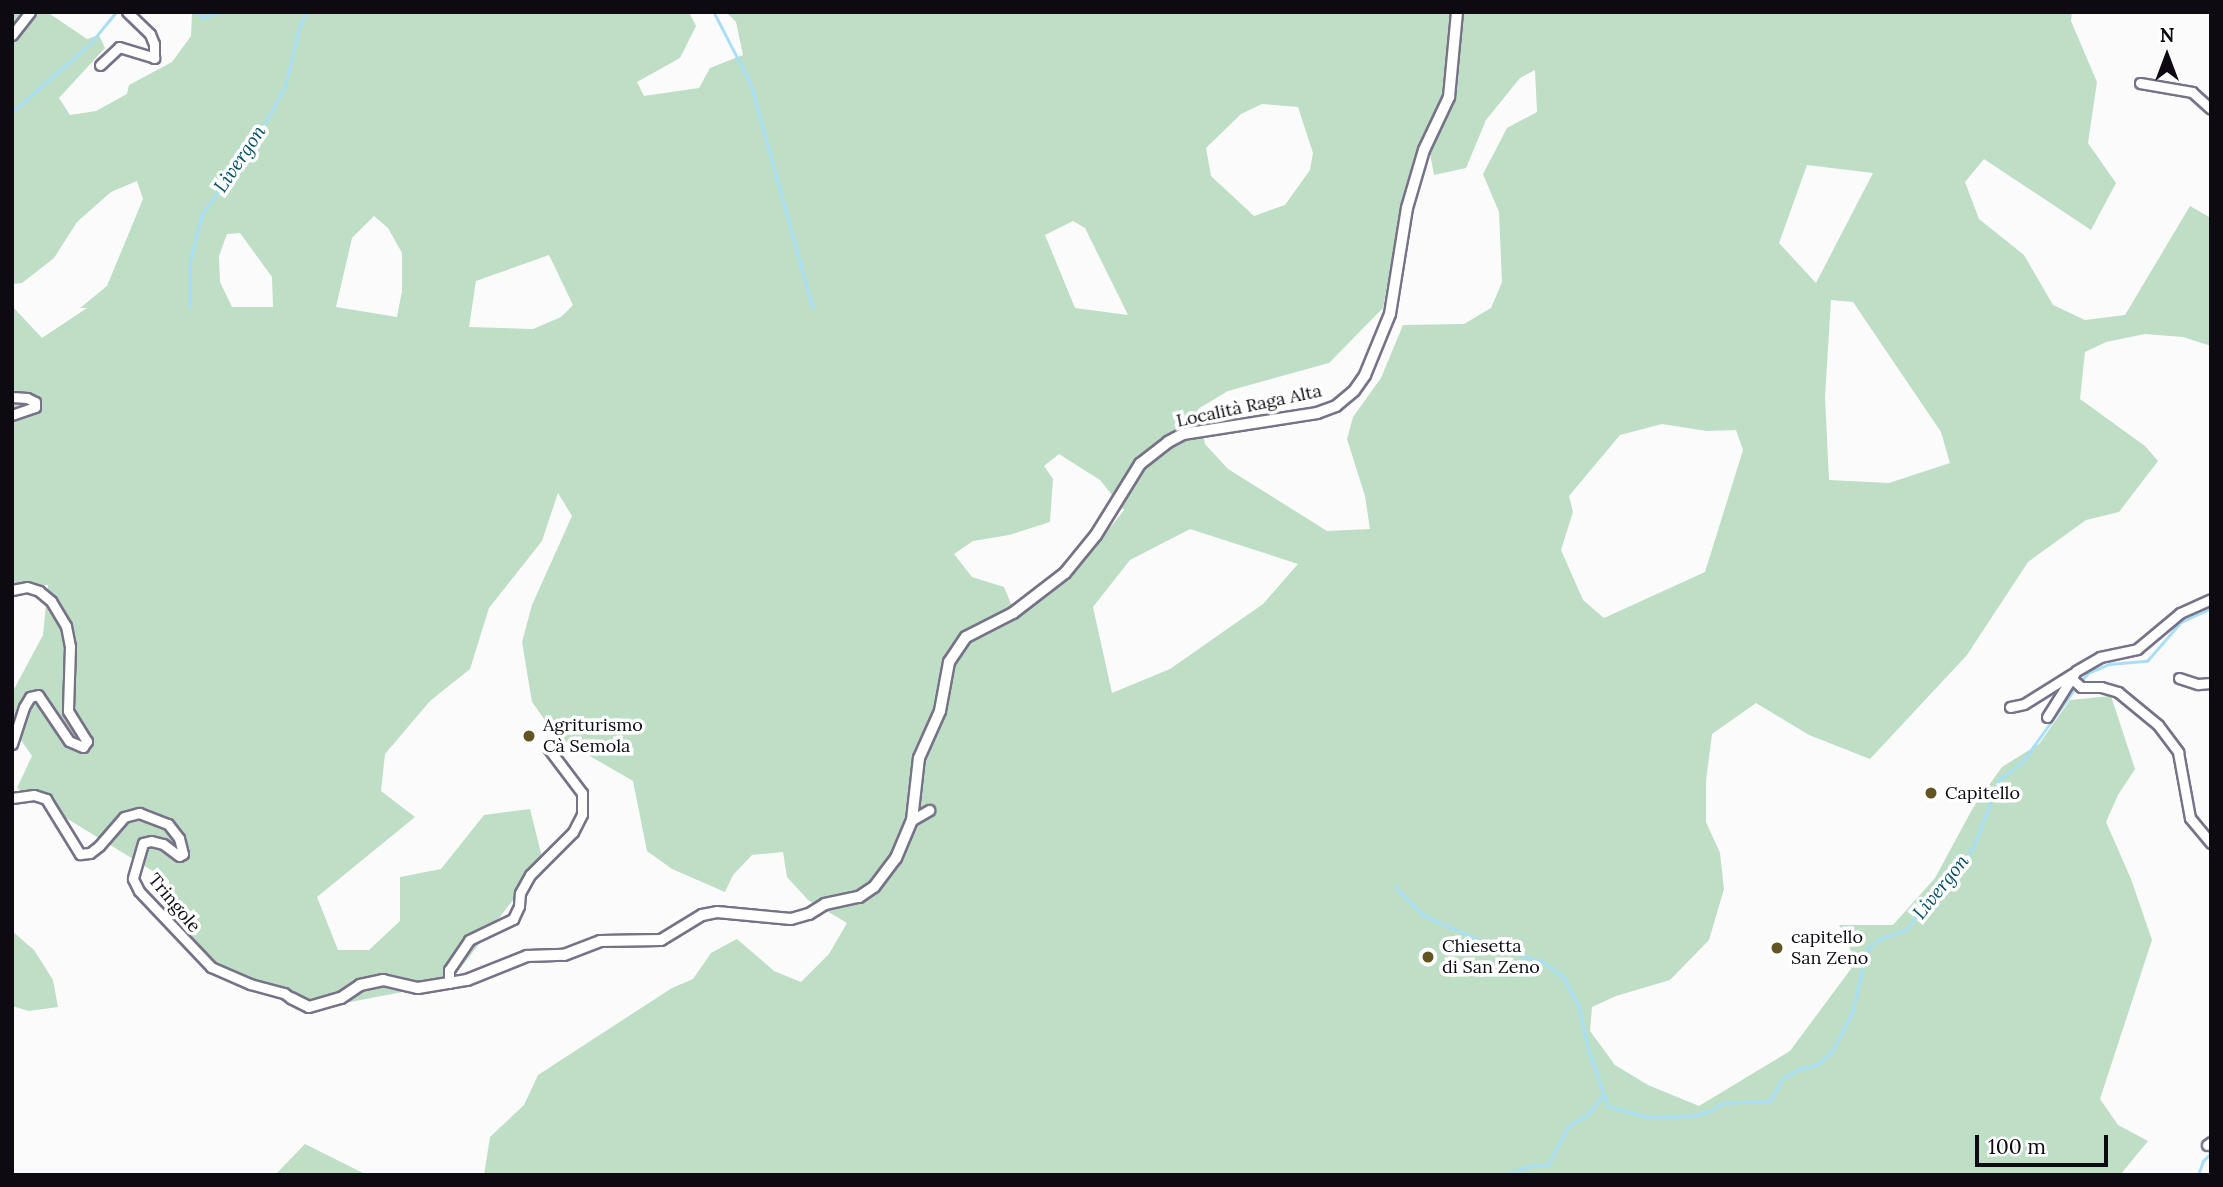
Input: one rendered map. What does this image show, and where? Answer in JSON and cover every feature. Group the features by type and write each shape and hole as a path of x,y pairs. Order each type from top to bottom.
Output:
{"street":[{"path":"12,35 30,12"},
{"path":"100,65 119,47 153,58 154,44 150,33 127,12"},
{"name":"Località Raga Alta","path":"291,998 309,1007 341,998 360,985 383,980 418,988 449,983 467,979 527,956 564,955 600,940 661,940 702,915 734,912 776,920 791,919 809,914 825,904 859,897 885,875 896,858 912,820 919,758 940,711 949,662 956,647 978,629 1013,613 1065,573 1096,535 1140,464 1183,434 1298,417 1336,406 1354,391 1365,375 1390,314 1407,208 1418,170 1449,97 1457,12"},
{"path":"2140,83 2192,92 2211,109"},
{"path":"12,397 27,398 35,402 35,407 12,415"},
{"path":"12,590 27,587 39,591 51,601 66,626 70,646 68,710 87,741 83,747 69,741 38,695 30,697 23,707 12,744"},
{"path":"2046,717 2076,679 2101,657 2137,649 2179,613 2211,599"},
{"path":"2179,678 2198,684 2211,682"},
{"path":"2010,707 2024,704 2076,679 2118,692 2158,725 2178,752 2190,818 2211,842"},
{"path":"449,983 449,970 470,940 513,919 519,906 520,893 530,875 573,832 582,814 582,793 548,748"},
{"name":"Tringole","path":"12,798 34,795 46,799 79,854 90,853 99,846 124,817 139,813 168,824 179,838 183,854 179,856 163,844 151,841 143,844 133,879 139,891 211,967 250,984 284,992 291,998"},
{"path":"912,820 929,810"}],"green space":[{"path":"12,12 47,12 87,39 99,35 105,48 59,98 70,115 96,111 127,94 129,85 172,62 191,36 192,14 208,12 689,12 696,26 680,58 637,82 644,96 699,88 710,68 743,55 736,22 726,12 1454,12 1444,92 1401,209 1383,308 1329,363 1228,391 1198,409 1205,444 1228,469 1327,531 1370,529 1365,496 1347,439 1353,417 1381,378 1403,325 1464,324 1491,308 1502,282 1499,212 1483,174 1507,128 1537,112 1535,70 1520,78 1486,120 1466,168 1434,175 1428,142 1450,93 1463,12 2072,12 2071,21 2097,82 2088,143 2116,183 2091,230 1984,159 1965,182 1979,219 2024,255 2053,305 2085,320 2125,315 2190,206 2211,218 2211,346 2183,337 2145,334 2106,342 2085,352 2080,399 2145,446 2158,461 2119,512 2086,520 2028,562 1967,655 1870,759 1809,735 1756,703 1712,734 1706,781 1706,822 1720,853 1724,889 1709,940 1670,980 1616,996 1592,1007 1590,1031 1615,1065 1648,1085 1699,1106 1790,1051 1856,962 1839,925 1893,925 1935,878 1974,806 2002,767 2039,744 2070,700 2111,696 2135,769 2118,795 2106,822 2131,879 2152,940 2100,1099 2118,1125 2148,1141 2120,1175 484,1175 490,1137 524,1105 538,1075 672,988 693,979 711,953 737,939 774,971 801,982 829,954 847,923 808,900 787,877 783,852 752,855 733,875 725,892 672,869 647,851 633,781 557,737 532,702 522,642 532,605 572,516 558,493 542,541 489,608 470,669 430,701 385,754 381,791 415,817 317,897 338,950 369,950 400,921 400,877 441,869 484,815 530,809 543,861 449,983 309,1010 211,967 167,922 169,881 17,788 32,756 12,727 12,693 43,635 48,585 15,585 12,590 12,306 42,338 87,308 80,308 107,286 143,199 137,181 111,192 77,222 54,258 22,283 12,284","holes":["1262,104 1298,107 1313,153 1310,170 1285,205 1254,216 1211,176 1206,148 1241,114","1807,165 1873,173 1816,283 1779,243","374,216 388,228 402,253 402,291 397,317 336,307 352,238","1073,221 1085,228 1128,315 1075,308 1045,235","240,233 272,277 273,307 232,307 220,282 219,256 227,234","549,255 573,305 561,317 533,329 469,327 476,281","1831,300 1853,302 1941,432 1950,463 1889,483 1829,480 1825,397","1662,424 1707,431 1736,430 1743,450 1705,572 1604,618 1583,600 1561,550 1573,512 1569,496 1620,435","1059,454 1100,480 1124,510 1079,567 1016,616 1004,587 972,577 954,554 973,541 1009,535 1050,522 1053,479 1044,466","1190,529 1298,564 1263,604 1170,669 1112,693 1093,607 1130,560"]},
{"path":"12,931 34,950 53,980 58,1007 29,1011 12,1006"},
{"path":"305,1144 367,1175 275,1175"}],"waterway":[{"path":"12,112 90,44 116,12"},
{"path":"196,12 202,17 222,12"},
{"name":"Livergon","path":"190,308 190,261 202,214 253,146 285,86 301,21 307,12"},
{"path":"714,12 751,84 813,308"},
{"name":"Livergon","path":"2080,682 2088,673 2109,664 2147,661 2181,622 2211,608"},
{"name":"Livergon","path":"1396,887 1423,915 1489,945 1543,962 1564,977 1579,1006 1588,1047 1608,1106 1648,1117 1690,1116 1708,1112 1723,1103 1770,1101 1783,1078 1799,1069 1817,1065 1832,1052 1852,1013 1867,949 1880,939 1907,929 1921,909 1945,886 1974,846 1999,780 2023,761 2076,687"},
{"path":"1507,1175 1526,1167 1548,1165 1568,1127 1588,1114 1605,1094"},
{"path":"2198,1175 2203,1161 2211,1153"}],"place":[{"name":"Agriturismo Cà Semola","path":"529,736"},
{"name":"Capitello","path":"1931,793"},
{"name":"capitello San Zeno","path":"1777,948"},
{"name":"Chiesetta di San Zeno","path":"1428,957"}]}
